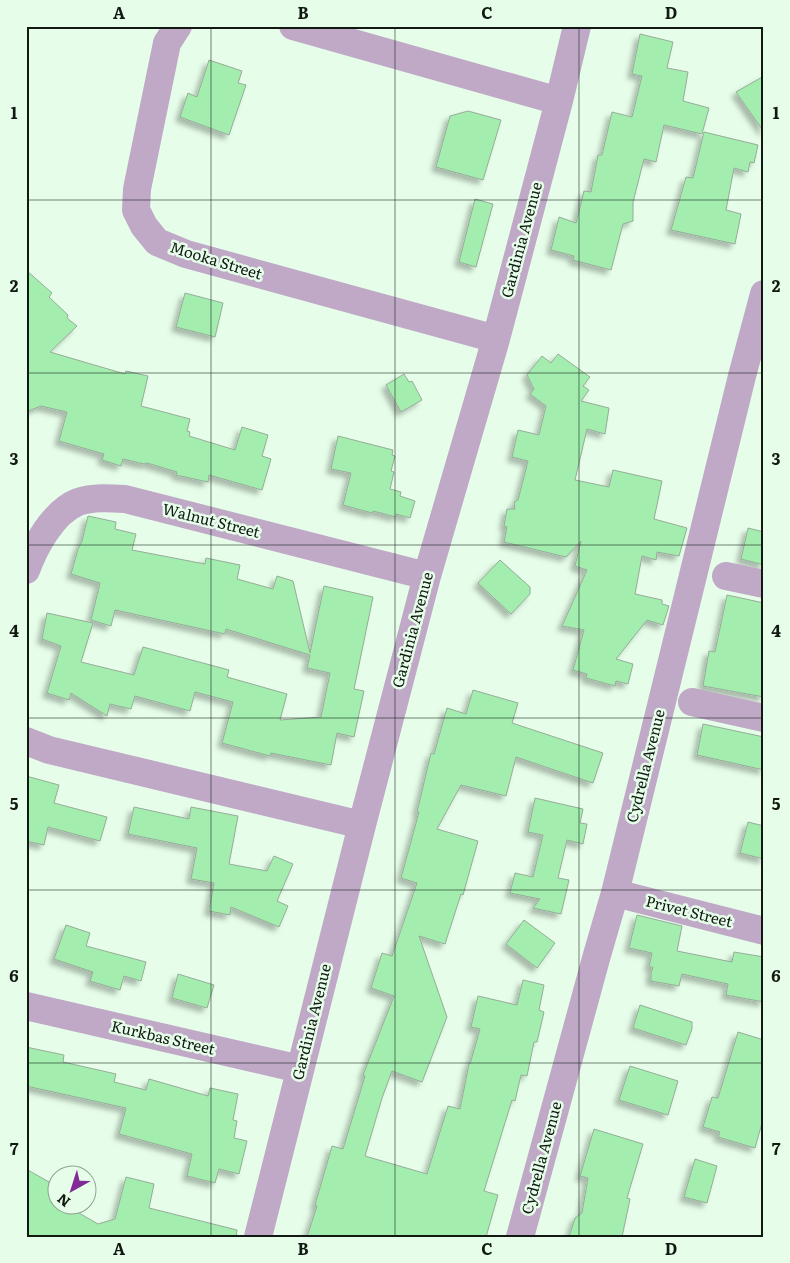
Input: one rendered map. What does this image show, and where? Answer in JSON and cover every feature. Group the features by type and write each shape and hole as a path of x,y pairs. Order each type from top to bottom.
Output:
{"street":[{"name":"Mooka Street","path":"178,26 166,42 137,189 136,210 144,226 157,242 186,254 496,339"},
{"path":"293,26 559,101"},
{"name":"Gardinia Avenue","path":"258,1237 427,576 496,339 577,26"},
{"name":"Cydrella Avenue","path":"520,1237 596,954 615,893 742,376 764,294"},
{"name":"Walnut Street","path":"26,570 44,532 62,512 77,503 101,498 125,499 427,576"},
{"path":"726,576 764,584"},
{"path":"692,702 764,718"},
{"path":"26,741 49,750 362,826"},
{"name":"Privet Street","path":"615,893 764,930"},
{"name":"Kurkbas Street","path":"26,1006 300,1069"}],"building":[{"path":"640,34 673,42 667,68 688,72 683,101 709,108 702,134 664,125 656,162 644,159 633,202 633,221 623,224 611,270 573,260 574,256 551,250 559,217 576,223 584,191 591,192 598,155 602,155 612,112 632,117 642,76 632,74"},
{"path":"209,60 242,71 238,83 246,85 229,135 180,117 188,93 197,97"},
{"path":"764,76 764,132 736,92"},
{"path":"468,111 501,120 483,180 436,167 450,116"},
{"path":"704,132 758,145 754,163 750,162 748,172 734,168 726,210 741,214 735,244 671,230 686,177 693,178"},
{"path":"475,199 493,204 476,267 459,262"},
{"path":"26,270 52,293 49,297 68,315 67,318 77,326 50,352 125,374 126,371 148,376 141,406 190,419 187,431 190,432 189,436 235,450 242,427 268,435 262,456 271,459 262,490 209,475 208,482 176,475 177,472 147,463 123,459 121,466 102,460 104,454 59,441 67,412 41,406 26,412"},
{"path":"185,293 223,303 215,337 176,327"},
{"path":"558,354 590,377 583,386 589,390 581,401 609,408 605,434 587,429 575,480 609,487 613,470 662,481 654,519 687,528 679,556 657,552 656,560 642,556 635,594 662,600 662,604 669,606 663,625 647,620 616,659 633,664 628,684 616,681 615,686 586,678 587,674 573,670 584,630 562,626 587,570 575,566 581,541 566,557 504,542 507,527 504,526 507,509 515,509 514,502 518,500 528,461 512,457 518,430 539,435 546,406 530,394 534,389 527,375 542,356 551,363"},
{"path":"404,374 409,382 412,381 422,400 401,412 386,385"},
{"path":"338,436 393,450 392,455 395,456 391,471 394,472 390,489 401,492 400,496 415,501 410,518 396,514 396,517 373,511 372,513 343,505 351,473 331,469"},
{"path":"88,516 116,522 115,529 136,534 132,550 205,564 206,558 240,565 237,579 273,589 277,576 293,581 310,653 324,586 373,597 354,689 364,691 354,737 337,733 331,765 271,753 270,756 222,743 233,702 195,692 190,711 135,696 131,709 110,704 107,716 71,693 69,700 47,693 61,646 42,639 47,613 93,623 81,662 134,675 143,647 229,670 227,677 287,694 280,720 321,717 330,673 307,668 310,655 226,629 225,634 115,610 111,626 91,620 100,583 71,574"},
{"path":"748,528 764,532 764,565 741,559"},
{"path":"500,560 530,587 530,594 511,614 478,583"},
{"path":"727,595 764,603 764,697 703,686 709,651 715,652"},
{"path":"473,690 518,703 512,723 603,753 593,783 516,757 506,796 461,785 437,829 478,841 463,895 461,894 445,944 419,936 447,1017 422,1082 392,1071 365,1156 427,1174 448,1106 460,1109 469,1064 480,1029 471,1027 478,996 517,1005 523,980 544,985 539,1010 544,1012 537,1042 534,1042 527,1076 521,1075 515,1101 512,1100 484,1191 498,1195 486,1237 307,1237 332,1146 343,1149 365,1076 363,1075 394,996 371,988 382,953 392,956 417,883 401,878 419,812 417,812 431,753 434,754 447,708 466,714"},
{"path":"703,724 764,737 764,770 697,755"},
{"path":"26,776 59,785 54,803 107,817 100,841 48,827 44,845 26,841"},
{"path":"535,798 583,809 580,823 587,824 583,844 567,840 558,878 569,880 561,914 533,908 540,899 510,893 515,873 533,877 543,835 528,832"},
{"path":"134,807 189,819 191,807 238,816 229,864 267,871 274,856 293,864 277,901 288,906 279,927 231,907 230,915 209,911 214,883 191,879 197,848 128,834"},
{"path":"748,822 764,826 764,859 740,853"},
{"path":"637,915 682,926 677,951 732,962 734,952 764,957 764,1002 726,995 728,984 682,974 679,986 651,981 653,967 649,967 652,953 629,948"},
{"path":"524,920 555,943 537,968 506,944"},
{"path":"66,925 90,933 86,946 146,962 141,981 124,976 120,990 90,981 93,972 54,959"},
{"path":"178,974 214,985 207,1008 172,998"},
{"path":"640,1005 692,1022 692,1029 686,1045 633,1028"},
{"path":"738,1032 764,1040 764,1116 755,1148 718,1137 720,1132 703,1127 712,1097 718,1098"},
{"path":"26,1047 64,1055 63,1062 116,1074 114,1082 146,1090 149,1079 208,1096 210,1088 238,1094 233,1120 237,1121 234,1138 247,1141 239,1174 219,1169 215,1183 187,1176 192,1154 119,1134 126,1108 26,1086"},
{"path":"630,1066 678,1081 668,1115 619,1100"},
{"path":"594,1129 643,1144 627,1198 630,1199 622,1237 569,1237 575,1218 582,1213 588,1178 580,1176"},
{"path":"695,1159 717,1166 707,1203 684,1197"},
{"path":"26,1169 48,1181 48,1216 84,1216 98,1224 115,1219 126,1177 154,1184 149,1208 237,1230 236,1237 26,1237"}]}
